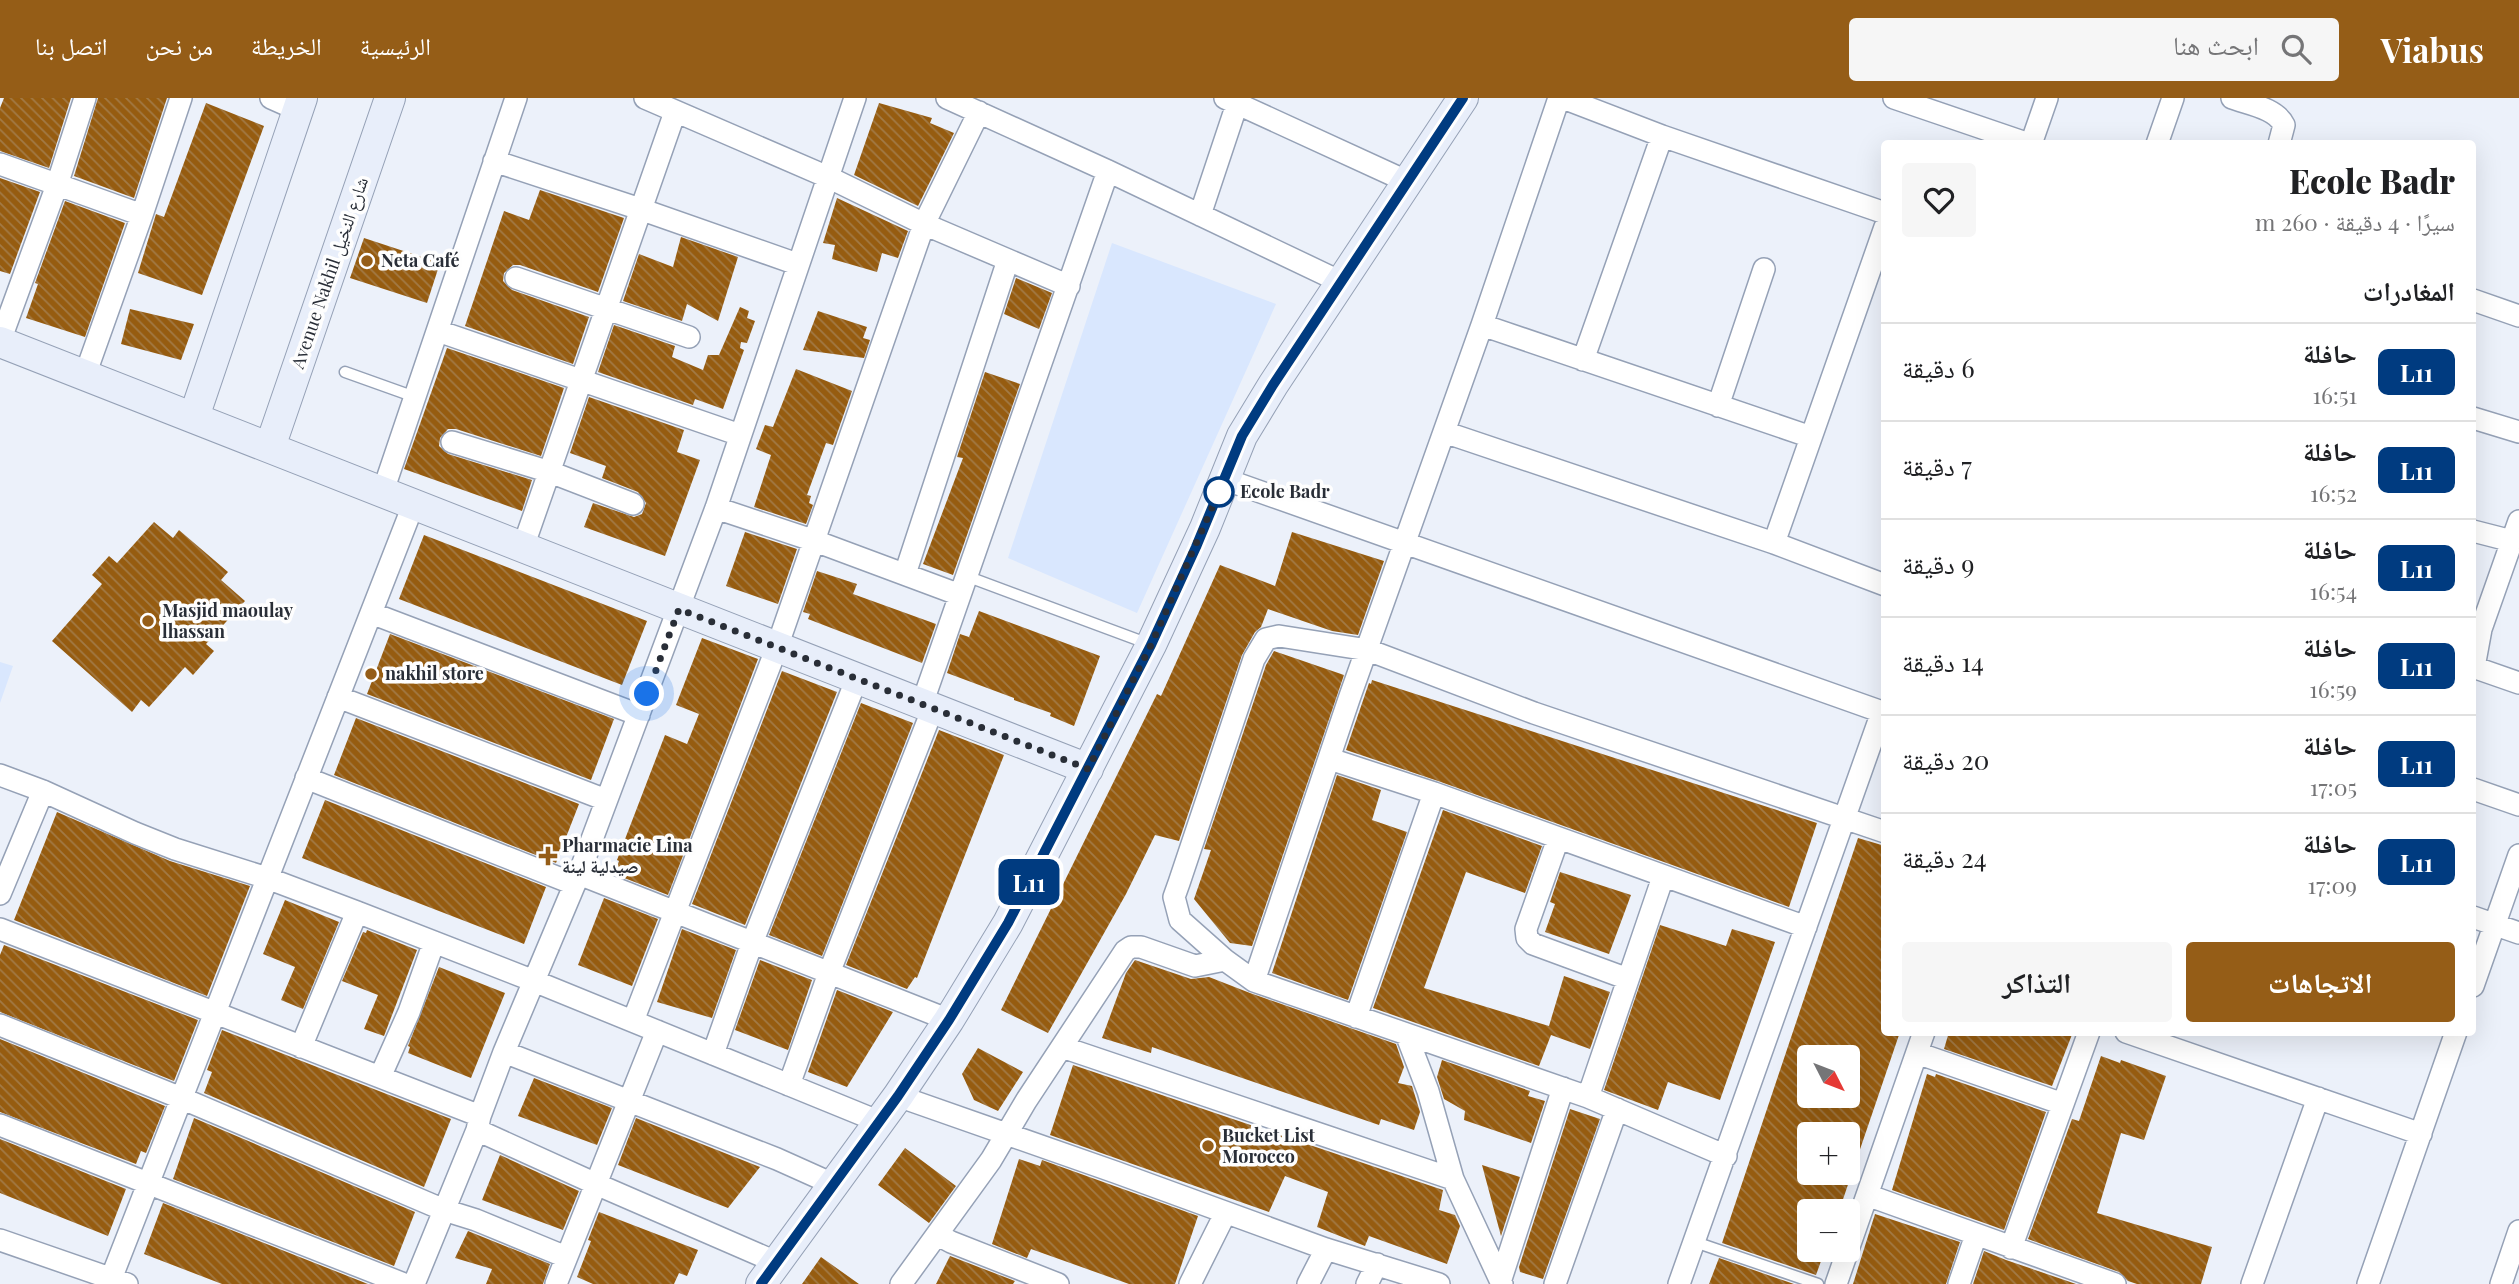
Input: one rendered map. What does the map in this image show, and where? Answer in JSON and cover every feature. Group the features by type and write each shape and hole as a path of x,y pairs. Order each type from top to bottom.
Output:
{"street":[{"path":"85,98 57,185 0,342 1088,769"},
{"path":"85,375 181,98"},
{"path":"194,417 300,104 271,98"},
{"name":"Avenue Nakhil شارع النخيل","path":"270,447 390,98"},
{"path":"383,491 516,98"},
{"path":"645,98 1069,286"},
{"path":"414,1284 479,1123 504,1052 576,879 679,609 716,508 797,264 830,178 855,98"},
{"path":"947,98 1341,282"},
{"path":"0,929 380,1077 479,1123 770,1273 898,1096 949,1020 1008,923 1151,645 1200,539 1242,436 1266,395 1463,98"},
{"path":"1254,981 1349,699 1561,98 1881,212"},
{"path":"1894,98 2018,140"},
{"path":"2031,140 2046,98"},
{"path":"2158,140 2173,98"},
{"path":"2232,98 2281,118 2284,125 2280,140"},
{"path":"1200,215 1231,101 1406,181"},
{"path":"523,547 675,112"},
{"path":"633,1021 778,647 924,224 979,112"},
{"path":"1583,360 1662,136"},
{"path":"494,161 797,264"},
{"path":"0,164 142,215"},
{"path":"789,1085 928,706 963,586 1108,171"},
{"path":"1774,543 1881,238"},
{"path":"905,575 1008,260"},
{"path":"1718,407 1765,269"},
{"path":"516,278 689,337"},
{"path":"2476,301 2519,316"},
{"path":"1482,325 1811,437"},
{"path":"438,331 740,435"},
{"path":"2476,419 2519,432"},
{"path":"1444,432 1881,577"},
{"path":"452,442 550,472 633,504"},
{"path":"1224,479 1881,711"},
{"path":"0,1240 116,1282 148,1184 414,503"},
{"path":"716,508 905,575 963,586"},
{"path":"2476,530 2515,531 2481,629 2476,656"},
{"path":"371,612 639,715"},
{"path":"1726,1156 1588,1097 1254,981 1225,960 1180,920 1174,897 1254,659 1266,639 1279,636 1368,650 1534,713 1881,831"},
{"path":"2476,668 2519,683"},
{"path":"713,1054 752,943 857,678"},
{"path":"338,697 606,800"},
{"path":"1679,1284 1881,717"},
{"path":"1330,759 1434,793 1806,927"},
{"path":"0,775 175,849 267,878 357,912 880,1122"},
{"path":"306,778 576,879 674,912 949,1020"},
{"path":"2476,790 2519,805"},
{"path":"0,894 43,791"},
{"path":"1356,1017 1434,793"},
{"path":"1558,839 1527,929 1527,938 1533,944 1628,979"},
{"path":"2476,977 2519,855"},
{"path":"1588,1097 1664,877"},
{"path":"301,1047 357,912"},
{"path":"2476,918 2519,933"},
{"path":"380,1077 409,1012 434,942"},
{"path":"901,1284 991,1160 1125,951 1130,947 1140,947 1195,966 1225,960"},
{"path":"0,1025 181,1098 444,1210 476,1220 564,1275 627,1101 657,1031"},
{"path":"1406,1034 1428,1091 1453,1179 1502,1281"},
{"path":"1836,1284 1923,1036"},
{"path":"2011,1248 2088,1036"},
{"path":"2138,1036 2421,1134"},
{"path":"2368,1284 2455,1036"},
{"path":"1062,1047 1453,1179"},
{"path":"504,1052 777,1159 835,1185"},
{"path":"1917,1053 2063,1104"},
{"path":"1502,1281 1563,1088"},
{"path":"898,1096 1225,1214 1438,1284"},
{"path":"2252,1284 2318,1098"},
{"path":"1555,1284 1618,1109"},
{"path":"0,1125 404,1284"},
{"path":"1867,1195 2115,1284"},
{"path":"1190,1284 1225,1214"},
{"path":"2501,1284 2519,1231"},
{"path":"938,1235 1024,1278 1058,1284"},
{"path":"1959,1284 1976,1235"},
{"path":"1308,1284 1326,1249"},
{"path":"1367,1284 1377,1264"}],"lane":[{"path":"345,372 415,397"},
{"path":"963,586 1151,645"},
{"path":"1695,1242 1818,1284"}],"shaded area":[{"path":"1112,243 1276,304 1137,613 1008,558"},
{"path":"0,662 13,666 0,703"}],"building":[{"path":"4,98 71,98 49,168 0,151 0,108"},
{"path":"98,98 167,98 134,198 74,176"},
{"path":"206,103 264,126 202,295 138,273 156,214 164,217"},
{"path":"879,103 932,118 930,123 954,133 918,206 854,175"},
{"path":"0,178 40,192 10,274 0,271"},
{"path":"540,190 624,218 598,292 520,265 513,265 504,273 503,281 512,290 589,317 573,364 465,326 504,211 529,220"},
{"path":"837,198 908,231 898,258 882,253 877,272 832,259 835,245 823,243"},
{"path":"65,201 125,223 85,337 26,318 38,284 35,283"},
{"path":"681,237 738,257 718,321 687,304 682,321 623,301 639,254 673,267"},
{"path":"364,238 440,263 427,303 350,278"},
{"path":"1016,278 1052,293 1039,329 1004,314"},
{"path":"740,307 749,311 747,318 755,321 747,343 741,342 740,348 744,350 723,409 695,399 693,405 598,372 614,325 675,346 672,357 703,370 708,355 719,355"},
{"path":"130,309 194,324 181,360 121,344"},
{"path":"818,311 867,327 863,338 870,340 864,358 803,350"},
{"path":"447,348 564,388 541,456 456,429 448,429 440,438 439,446 448,454 532,480 522,511 404,469"},
{"path":"796,369 852,391 833,445 826,443 807,495 811,496 809,503 813,505 806,524 754,507 771,455 756,449 765,425 773,427"},
{"path":"985,372 1020,384 953,575 923,564 963,458 957,457"},
{"path":"589,397 684,430 677,452 700,460 665,556 584,527 593,503 634,517 642,514 646,503 638,492 602,478 606,466 570,453"},
{"name":"Masjid maoulay lhassan","path":"154,522 173,538 179,530 228,572 221,580 245,601 206,644 214,651 193,675 185,667 149,707 141,700 132,712 52,641 102,584 92,575 109,556 117,563"},
{"path":"745,532 797,549 778,604 726,586"},
{"path":"1292,532 1384,561 1358,635 1332,631 1268,609 1261,627 1255,632 1242,655 1179,841 1155,835 1126,894 1048,1033 1001,1010 1157,694 1161,696 1220,565 1275,586"},
{"path":"424,535 647,621 622,685 399,599"},
{"path":"817,571 857,584 853,594 936,624 922,663 808,619 810,614 803,612"},
{"path":"979,611 1100,656 1074,726 1050,716 1051,713 947,673 960,634 969,637"},
{"path":"390,634 614,719 591,780 367,694"},
{"path":"702,638 758,659 668,895 614,874 665,735 687,744 699,714 676,705"},
{"path":"1274,651 1344,675 1252,946 1230,943 1194,899 1211,850 1204,849 1266,665"},
{"path":"782,671 837,692 745,925 692,904"},
{"path":"1372,680 1817,823 1789,907 1346,750"},
{"path":"861,703 913,723 822,956 769,935"},
{"path":"356,718 579,804 556,863 334,775"},
{"path":"939,730 1004,755 917,978 915,977 907,989 846,965"},
{"path":"1337,775 1381,790 1372,820 1407,832 1348,1000 1272,973"},
{"path":"325,800 546,887 524,944 302,858"},
{"path":"1443,810 1542,846 1525,893 1466,872 1424,988 1549,1026 1564,976 1610,992 1590,1049 1551,1035 1539,1066 1373,1008"},
{"path":"57,812 170,861 250,886 207,996 14,920"},
{"path":"1858,838 1881,845 1881,1036 1899,1036 1860,1149 1860,1122 1797,1122 1797,1185 1848,1185 1843,1199 1797,1199 1797,1262 1821,1262 1816,1275 1722,1243"},
{"path":"1560,872 1631,895 1609,954 1545,932 1555,904 1550,902"},
{"path":"604,898 658,919 632,986 578,965"},
{"path":"285,900 339,922 303,1009 281,1000 295,967 263,954"},
{"path":"1660,925 1726,946 1732,929 1775,942 1720,1100 1668,1082 1658,1110 1604,1090"},
{"path":"682,929 736,950 712,1018 657,1002"},
{"path":"367,930 417,950 384,1036 364,1029 378,995 342,981 363,932 366,933"},
{"path":"4,945 198,1020 174,1081 0,1012 0,955"},
{"path":"760,960 812,980 788,1050 735,1030"},
{"path":"1135,960 1191,979 1209,977 1396,1044 1404,1067 1398,1083 1412,1086 1420,1112 1414,1130 1381,1119 1379,1125 1152,1047 1151,1053 1102,1038 1126,973"},
{"path":"439,967 505,993 471,1078 408,1053 408,1046"},
{"path":"837,990 893,1012 847,1087 808,1072"},
{"path":"222,1030 451,1119 424,1187 204,1093 212,1072 207,1070"},
{"path":"1948,1036 2071,1036 2052,1086 1944,1049"},
{"path":"0,1039 165,1106 146,1153 141,1151 136,1164 0,1112"},
{"path":"978,1048 1023,1072 998,1111 974,1100 962,1074"},
{"path":"2101,1056 2166,1076 2144,1140 2121,1133 2097,1213 2212,1247 2201,1284 2137,1284 2128,1281 2119,1272 2028,1239 2072,1119 2079,1121"},
{"path":"1442,1060 1530,1091 1528,1096 1545,1101 1531,1143 1464,1120 1465,1111 1444,1099 1437,1077"},
{"path":"1073,1065 1443,1190 1439,1210 1455,1215 1460,1226 1447,1264 1369,1236 1365,1246 1317,1227 1328,1192 1285,1176 1269,1212 1050,1135"},
{"path":"1927,1074 1935,1077 1936,1074 2046,1112 2004,1230 1892,1190"},
{"path":"534,1078 612,1108 597,1145 518,1116"},
{"path":"1570,1109 1600,1119 1543,1279 1520,1272 1519,1267"},
{"path":"194,1118 415,1212 394,1266 173,1179"},
{"path":"636,1118 760,1167 728,1208 618,1165"},
{"path":"0,1139 126,1189 108,1236 0,1193"},
{"path":"905,1148 956,1186 929,1223 878,1185"},
{"path":"500,1155 579,1191 563,1230 482,1200"},
{"path":"1019,1159 1040,1166 1042,1160 1198,1216 1175,1284 1129,1284 1031,1249 1027,1258 992,1244"},
{"path":"1482,1165 1520,1177 1501,1236"},
{"path":"163,1203 368,1284 222,1284 144,1254"},
{"path":"599,1212 698,1250 687,1276 679,1273 674,1284 593,1284 577,1277"},
{"path":"1875,1214 1960,1242 1946,1284 1853,1284"},
{"path":"468,1231 550,1264 543,1284 486,1284 492,1269 455,1258"},
{"path":"1984,1251 2006,1260 2076,1284 1973,1284"},
{"path":"950,1256 1015,1281 1013,1284 936,1284"},
{"path":"821,1257 859,1284 802,1284"},
{"path":"1719,1258 1794,1284 1709,1284"}],"bus line":[{"name":"L11","path":"761,1284 898,1096 949,1020 1008,923 1151,645 1205,527 1242,436 1406,181 1463,98"}],"place":[{"name":"Neta Café","path":"367,261"},
{"name":"Ecole Badr","path":"1219,492"},
{"name":"Masjid maoulay lhassan","path":"148,621"},
{"name":"nakhil store","path":"371,674"},
{"name":"Pharmacie Lina صيدلية لينة","path":"548,856"},
{"name":"Bucket List Morocco","path":"1208,1146"}],"route":[{"path":"647,694 679,609 1088,769 1151,645 1219,492"}]}
